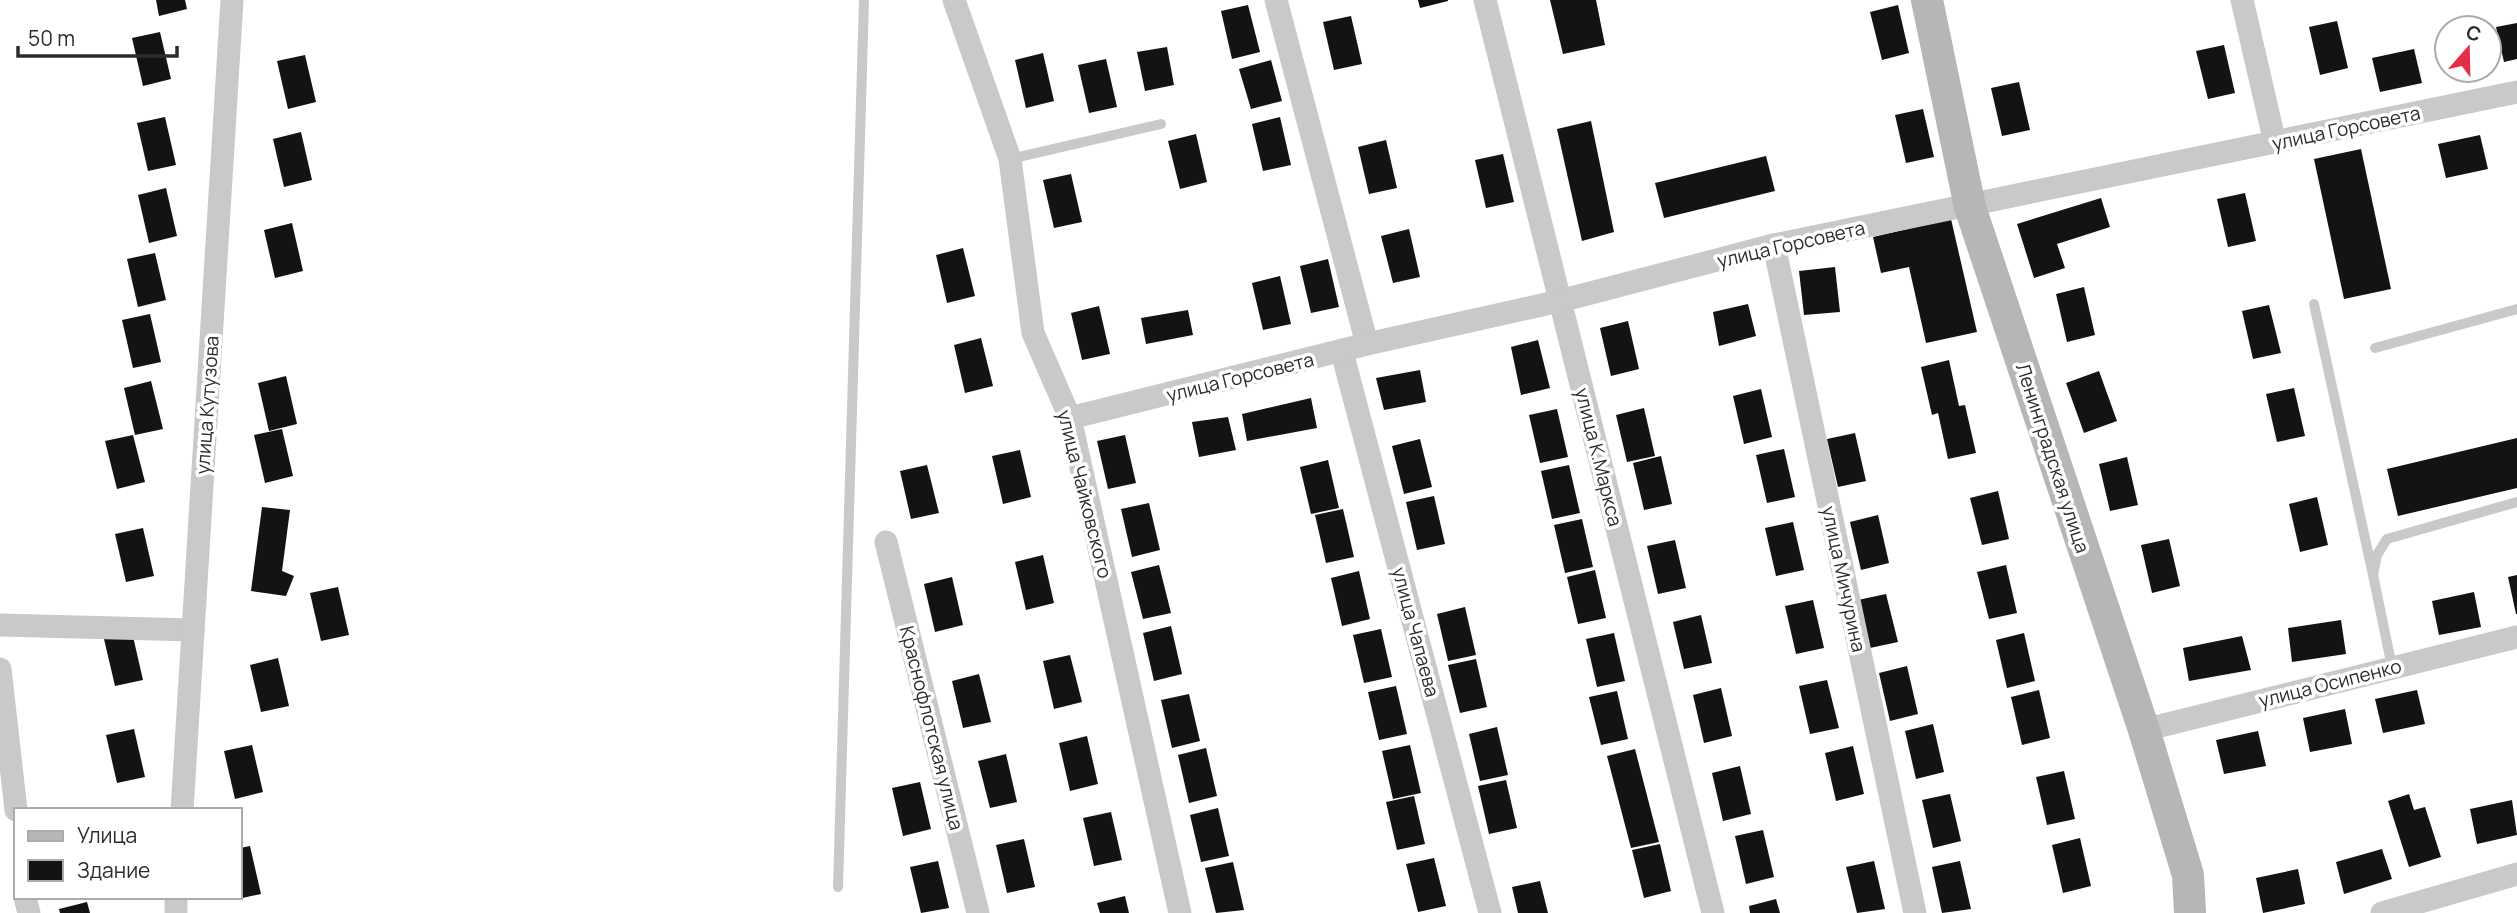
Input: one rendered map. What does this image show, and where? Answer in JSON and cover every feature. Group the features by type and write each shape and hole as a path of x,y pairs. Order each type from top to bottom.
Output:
{"street":[{"name":"улица Кутузова","path":"182,808 232,0"},
{"name":"улица Чайковского","path":"954,0 1010,159 1033,334 1070,418 1180,913"},
{"path":"1276,0 1367,344"},
{"name":"улица К.Маркса","path":"1485,0 1713,913"},
{"name":"Ленинградская улица","path":"1927,0 1970,207 2144,730 2188,875 2190,913"},
{"path":"2242,0 2274,143"},
{"name":"улица Горсовета","path":"1070,418 1367,344 1560,302 1773,245 1970,207 2517,92"},
{"name":"улица Мичурина","path":"1773,245 1915,913"},
{"name":"улица Чапаева","path":"1342,352 1490,913"},
{"name":"Краснофлотская улица","path":"886,542 978,913"},
{"path":"0,625 193,630"},
{"name":"улица Осипенко","path":"2144,730 2517,637"},
{"path":"0,669 16,808"},
{"path":"2382,913 2517,874"}],"lane":[{"path":"838,887 864,0"},
{"path":"1010,159 1161,124"},
{"path":"2314,304 2392,667"},
{"path":"2375,348 2517,309"},
{"path":"2373,575 2377,555 2387,539 2517,502"}],"building":[{"path":"156,0 185,0 187,9 159,16"},
{"path":"1418,0 1448,0 1448,1 1420,8"},
{"path":"1550,0 1596,0 1605,45 1563,54"},
{"path":"1248,5 1260,52 1232,59 1221,11"},
{"path":"1898,5 1909,53 1882,60 1870,12"},
{"path":"1351,16 1362,64 1334,70 1323,22"},
{"path":"2337,21 2348,68 2320,75 2309,27"},
{"path":"2517,23 2517,59 2504,62 2503,58 2503,26"},
{"path":"160,32 171,79 143,86 132,38"},
{"path":"2224,45 2235,93 2208,99 2196,51"},
{"path":"1167,47 1174,85 1145,91 1137,52"},
{"path":"2414,49 2422,83 2380,92 2372,58"},
{"path":"1043,53 1054,101 1026,108 1015,60"},
{"path":"305,55 316,102 288,109 277,61"},
{"path":"1106,59 1117,107 1089,113 1078,65"},
{"path":"1271,60 1282,101 1251,109 1239,69"},
{"path":"2019,82 2030,130 2002,136 1991,88"},
{"path":"1923,109 1934,157 1906,163 1895,115"},
{"path":"165,117 176,165 148,171 137,123"},
{"path":"1280,117 1291,165 1263,171 1252,124"},
{"path":"1591,121 1614,232 1582,241 1557,129"},
{"path":"301,132 312,180 284,187 273,139"},
{"path":"1196,134 1207,182 1180,189 1168,141"},
{"path":"2480,135 2488,169 2446,178 2438,144"},
{"path":"1386,140 1397,188 1369,194 1358,147"},
{"path":"2361,149 2391,289 2344,299 2314,159"},
{"path":"1503,154 1514,202 1486,208 1475,160"},
{"path":"1766,156 1775,191 1664,218 1655,183"},
{"path":"1071,174 1082,222 1054,228 1043,180"},
{"path":"166,188 177,236 149,243 138,195"},
{"path":"2245,193 2256,241 2228,247 2217,199"},
{"path":"2101,198 2110,227 2057,244 2065,268 2034,278 2017,224"},
{"path":"1951,219 1977,332 1926,343 1909,267 1881,273 1873,237"},
{"path":"292,223 303,271 275,278 264,230"},
{"path":"1409,229 1420,277 1393,283 1381,236"},
{"path":"963,248 975,296 947,303 936,255"},
{"path":"155,253 166,300 138,307 127,259"},
{"path":"1328,259 1339,307 1311,313 1300,266"},
{"path":"1835,267 1840,312 1804,315 1799,271"},
{"path":"1280,276 1291,324 1263,330 1252,283"},
{"path":"2084,287 2095,335 2067,342 2056,294"},
{"path":"1748,304 1756,336 1719,346 1713,312"},
{"path":"2269,305 2281,353 2253,359 2242,311"},
{"path":"1099,306 1110,354 1082,360 1071,313"},
{"path":"1188,310 1193,335 1146,344 1141,318"},
{"path":"150,314 161,362 133,368 122,320"},
{"path":"1628,321 1639,369 1611,376 1600,328"},
{"path":"981,338 993,386 965,393 954,345"},
{"path":"1538,340 1550,388 1521,395 1511,347"},
{"path":"1949,360 1959,406 1965,405 1976,453 1948,459 1938,413 1932,415 1921,367"},
{"path":"1420,370 1426,402 1384,410 1376,378"},
{"path":"2099,371 2117,421 2084,433 2066,383"},
{"path":"286,376 297,424 269,431 258,383"},
{"path":"151,381 163,429 135,435 124,388"},
{"path":"2294,388 2305,436 2277,442 2266,394"},
{"path":"1761,389 1772,437 1744,444 1733,396"},
{"path":"1311,398 1317,428 1247,441 1242,414"},
{"path":"1644,408 1655,456 1627,462 1616,415"},
{"path":"1557,409 1568,457 1540,463 1529,415"},
{"path":"1228,417 1236,450 1199,457 1192,422"},
{"path":"282,429 293,476 265,483 254,435"},
{"path":"1855,433 1866,481 1838,487 1827,439"},
{"path":"133,435 145,482 117,489 105,441"},
{"path":"1125,435 1136,483 1108,489 1097,441"},
{"path":"2517,438 2517,488 2398,516 2387,469"},
{"path":"1420,439 1432,487 1404,494 1392,446"},
{"path":"1784,449 1795,497 1767,503 1756,455"},
{"path":"1020,450 1031,497 1003,504 992,456"},
{"path":"1661,456 1672,504 1644,510 1633,463"},
{"path":"2127,457 2138,505 2110,511 2099,464"},
{"path":"1328,460 1339,508 1311,514 1300,467"},
{"path":"927,465 939,513 911,519 900,471"},
{"path":"1569,465 1580,513 1552,519 1541,471"},
{"path":"1998,491 2009,539 1982,545 1970,498"},
{"path":"1434,496 1445,544 1417,550 1406,502"},
{"path":"2317,497 2328,545 2300,552 2289,504"},
{"path":"1149,503 1160,550 1132,557 1121,509"},
{"path":"262,507 290,510 282,571 294,576 286,596 251,591"},
{"path":"1343,509 1354,557 1326,563 1315,515"},
{"path":"1878,515 1889,563 1861,570 1850,522"},
{"path":"1582,519 1593,567 1565,573 1554,525"},
{"path":"1793,522 1804,570 1776,576 1765,528"},
{"path":"143,528 154,576 126,582 115,534"},
{"path":"2169,539 2180,586 2152,593 2141,545"},
{"path":"1675,540 1686,588 1658,594 1647,546"},
{"path":"1043,555 1054,603 1026,610 1015,562"},
{"path":"1159,565 1171,613 1143,619 1131,572"},
{"path":"2006,565 2017,613 1989,619 1977,572"},
{"path":"1595,570 1606,618 1578,624 1567,577"},
{"path":"1359,571 1370,619 1342,626 1331,578"},
{"path":"2517,575 2517,614 2516,614 2508,577"},
{"path":"952,577 963,625 935,632 924,584"},
{"path":"338,587 349,635 321,641 310,593"},
{"path":"2474,592 2481,627 2439,635 2432,601"},
{"path":"1886,594 1898,642 1870,648 1858,600"},
{"path":"1813,600 1824,648 1796,654 1785,606"},
{"path":"1465,607 1476,655 1448,661 1437,614"},
{"path":"1701,615 1712,663 1684,669 1673,622"},
{"path":"2341,620 2346,654 2292,662 2288,628"},
{"path":"1171,626 1182,674 1154,681 1143,633"},
{"path":"1381,629 1392,677 1364,683 1353,635"},
{"path":"132,632 143,680 115,686 104,639"},
{"path":"1614,633 1625,681 1597,687 1586,639"},
{"path":"2024,633 2035,681 2007,688 1996,640"},
{"path":"2242,636 2251,670 2189,681 2183,648"},
{"path":"1070,655 1082,702 1054,709 1043,661"},
{"path":"278,658 289,706 261,712 250,665"},
{"path":"1476,659 1487,707 1460,713 1448,665"},
{"path":"1907,666 1918,714 1890,721 1879,673"},
{"path":"979,674 991,722 963,728 952,681"},
{"path":"1827,680 1839,728 1810,734 1799,686"},
{"path":"1396,686 1407,734 1379,740 1368,692"},
{"path":"1721,688 1732,736 1704,743 1693,695"},
{"path":"2039,690 2050,738 2022,745 2011,697"},
{"path":"2417,690 2425,724 2383,733 2375,699"},
{"path":"1617,691 1628,739 1601,745 1589,697"},
{"path":"1189,694 1200,741 1172,748 1161,700"},
{"path":"2345,709 2352,744 2310,752 2303,718"},
{"path":"1933,724 1944,772 1916,779 1905,731"},
{"path":"1497,727 1508,775 1480,781 1469,734"},
{"path":"134,729 145,777 117,783 106,735"},
{"path":"2258,731 2266,766 2224,774 2216,740"},
{"path":"1087,736 1098,784 1070,791 1059,743"},
{"path":"252,745 263,792 235,799 224,751"},
{"path":"1410,745 1421,793 1393,799 1382,751"},
{"path":"1853,746 1864,794 1836,801 1825,753"},
{"path":"1206,748 1217,796 1189,803 1178,755"},
{"path":"1635,749 1659,842 1631,848 1607,756"},
{"path":"1006,754 1017,802 990,808 978,761"},
{"path":"1740,766 1751,814 1723,821 1712,773"},
{"path":"2064,771 2075,819 2047,825 2036,777"},
{"path":"1506,780 1517,828 1489,834 1478,786"},
{"path":"920,782 931,829 903,836 892,788"},
{"path":"1950,794 1961,841 1933,848 1922,800"},
{"path":"2409,794 2414,810 2425,807 2441,857 2409,867 2388,801"},
{"path":"1414,796 1425,844 1397,850 1386,802"},
{"path":"2512,800 2517,835 2477,844 2470,809"},
{"path":"1218,808 1229,856 1201,862 1190,815"},
{"path":"1111,812 1122,860 1094,866 1083,818"},
{"path":"1763,830 1774,877 1746,884 1735,836"},
{"path":"2080,838 2091,886 2063,893 2052,845"},
{"path":"1024,839 1035,887 1007,893 996,845"},
{"path":"1660,844 1671,891 1644,898 1632,850"},
{"path":"250,846 261,894 242,898 242,848"},
{"path":"2382,849 2392,879 2344,894 2336,862"},
{"path":"1434,858 1446,906 1418,912 1406,864"},
{"path":"938,861 949,908 921,913 910,867"},
{"path":"1874,861 1885,909 1857,913 1846,867"},
{"path":"1960,861 1971,909 1942,913 1932,867"},
{"path":"1233,862 1244,910 1216,913 1205,868"},
{"path":"2298,869 2305,904 2263,913 2256,878"},
{"path":"1540,881 1548,913 1518,913 1512,887"},
{"path":"1125,896 1129,913 1100,913 1097,903"},
{"path":"1776,899 1780,913 1750,913 1749,906"},
{"path":"87,902 90,913 60,913 59,909"}]}
